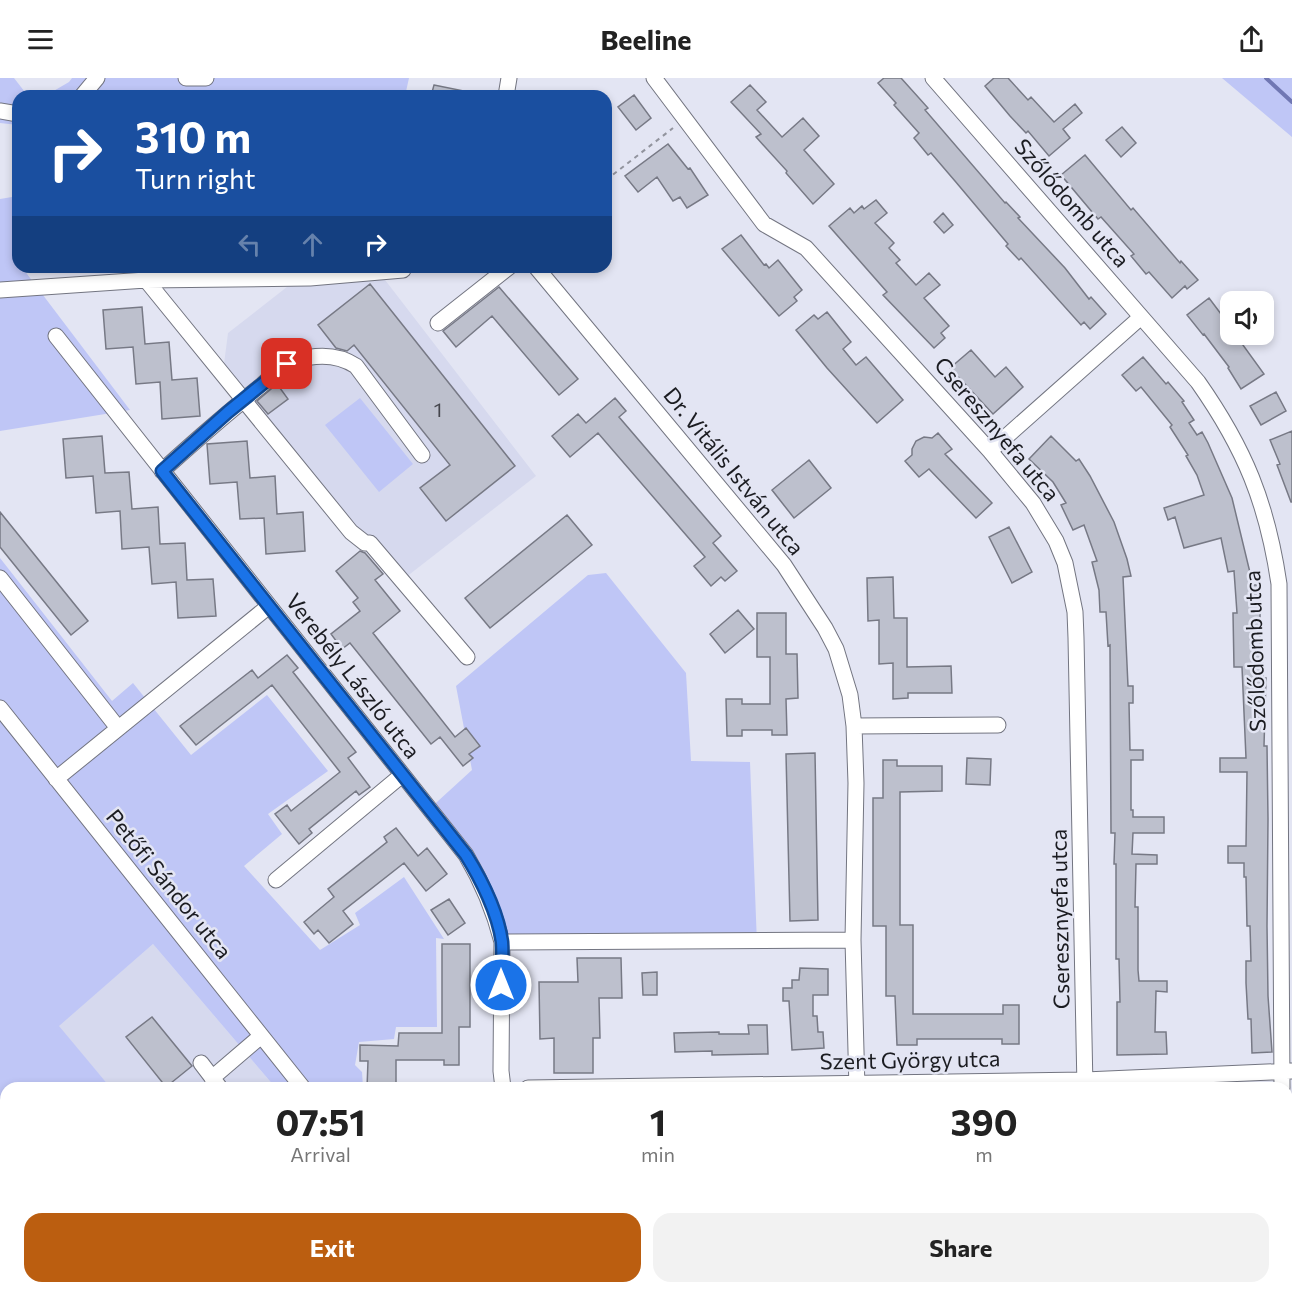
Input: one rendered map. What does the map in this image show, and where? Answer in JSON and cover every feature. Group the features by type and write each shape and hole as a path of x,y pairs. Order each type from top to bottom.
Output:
{"street":[{"path":"87,90 97,78"},
{"path":"186,78 206,78"},
{"name":"Cseresznyefa utca","path":"654,78 764,224 806,248 990,451 1033,503 1056,542 1065,563 1073,603 1076,638 1085,1082"},
{"name":"Szőlődomb utca","path":"933,78 1198,382 1224,418 1244,456 1257,491 1275,555 1279,584 1285,1077"},
{"path":"0,290 290,273"},
{"path":"438,323 501,273"},
{"name":"Dr. Vitális István utca","path":"541,273 784,565 836,649 850,695 854,726 856,783 853,940 857,1082"},
{"path":"146,280 351,532 364,543 370,543 467,657"},
{"path":"990,451 1141,317"},
{"name":"Verebély László utca","path":"56,336 466,855 480,878 502,942 502,1082"},
{"path":"162,471 287,364 328,356 344,358 356,366 422,455"},
{"path":"0,578 118,728"},
{"path":"56,779 269,606"},
{"name":"Petőfi Sándor utca","path":"0,708 298,1082"},
{"path":"854,726 998,725"},
{"path":"276,880 402,775"},
{"path":"502,942 853,940"},
{"path":"217,1082 261,1036"},
{"path":"201,1064 215,1082"},
{"name":"Szent György utca","path":"1142,1082 1285,1077"}],"path":[{"path":"612,175 684,118"}],"shaded area":[{"path":"0,78 14,78 23,90 12,90 12,124 0,123"},
{"path":"72,78 409,78 406,90 55,90"},
{"path":"1222,78 1292,78 1292,137"},
{"path":"12,197 12,273 26,273 130,410 0,431 0,199"},
{"path":"382,276 536,476 401,581 224,364 228,333 292,283"},
{"path":"360,398 413,464 379,492 325,425"},
{"path":"0,558 112,701 133,683 191,755 267,695 328,771 268,814 282,834 244,866 320,950 360,925 355,913 404,877 444,939 436,938 437,1027 396,1027 394,1039 359,1042 355,1065 362,1072 363,1082 271,1082 153,944 59,1026 106,1082 0,1082"},
{"path":"606,573 686,673 691,761 750,762 757,944 496,948 486,899 470,865 426,812 472,770 456,686 588,575"},
{"path":"153,944 271,1082 106,1082 58,1026"}],"building":[{"path":"884,78 901,78 928,108 925,110 1005,203 1020,217 1018,218 1065,268 1089,299 1091,297 1106,314 1090,329 1084,322 1081,325 1021,258 1019,260 1006,246 1008,244 955,181 931,153 928,155 914,138 919,133 878,83"},
{"path":"994,78 1008,78 1028,100 1031,97 1054,122 1075,104 1082,113 1063,129 1070,138 1049,156 985,86"},
{"path":"434,85 459,90 433,90"},
{"path":"750,85 766,102 757,110 782,137 803,118 819,136 804,150 834,184 813,204 756,137 761,134 731,102"},
{"path":"634,95 651,118 636,130 618,107"},
{"path":"1122,127 1136,143 1121,157 1106,140"},
{"path":"668,144 688,169 690,168 708,195 687,208 680,197 673,201 657,177 638,192 625,176"},
{"path":"1085,155 1131,210 1133,208 1180,263 1181,261 1198,280 1187,289 1185,286 1172,298 1149,272 1146,274 1131,256 1134,254 1101,217 1098,219 1061,175"},
{"path":"876,200 887,213 875,223 894,243 889,248 900,260 896,263 916,285 929,273 940,285 924,298 949,326 941,333 945,338 934,348 883,295 887,292 829,226 850,208 854,213 862,206 864,209"},
{"path":"943,213 953,225 944,233 934,222"},
{"path":"741,235 764,265 766,264 769,268 778,260 802,290 794,297 797,301 779,316 722,249"},
{"path":"370,284 515,466 446,521 420,488 450,465 354,345 347,351 336,348 318,325"},
{"path":"499,287 578,379 559,395 492,316 456,347 443,331"},
{"path":"1209,298 1220,313 1220,345 1243,345 1264,374 1241,389 1229,367 1187,315"},
{"path":"142,307 145,344 169,342 172,380 197,378 200,416 162,419 160,382 136,384 133,347 106,349 103,310"},
{"path":"827,312 851,342 843,349 856,365 866,357 903,400 877,423 796,330 814,315 818,319"},
{"path":"971,350 995,377 1006,367 1023,387 993,414 950,368"},
{"path":"1143,357 1184,401 1182,402 1194,420 1189,423 1197,435 1202,432 1208,443 1232,498 1253,585 1260,585 1260,644 1262,643 1263,678 1266,678 1264,746 1267,746 1268,996 1272,1052 1252,1053 1251,1019 1248,1019 1246,983 1246,961 1251,961 1250,926 1247,926 1246,877 1244,877 1244,863 1228,863 1228,846 1246,846 1247,772 1220,772 1220,758 1246,758 1242,667 1234,667 1233,613 1237,613 1234,571 1228,572 1221,538 1184,548 1175,517 1168,520 1164,508 1204,495 1197,475 1186,456 1188,455 1170,427 1172,425 1141,387 1136,391 1122,375"},
{"path":"277,384 288,399 268,414 257,401"},
{"path":"1276,392 1286,411 1261,425 1250,406"},
{"path":"615,398 626,411 619,417 721,536 713,543 737,571 725,581 721,577 711,586 694,566 705,557 598,433 570,457 552,436 578,414 586,423"},
{"path":"1292,431 1292,502 1291,502 1270,440"},
{"path":"938,433 952,449 945,454 992,503 976,518 929,469 919,477 905,461 912,455 916,441 924,437 932,438"},
{"path":"102,436 105,473 129,472 132,509 158,507 160,544 185,543 187,580 213,579 216,616 178,618 176,582 152,584 149,547 122,549 120,511 96,513 93,476 66,478 63,439"},
{"path":"1051,436 1076,461 1079,459 1090,476 1114,522 1131,576 1123,577 1128,686 1133,686 1133,703 1129,703 1130,750 1143,750 1143,760 1131,760 1131,810 1133,810 1133,817 1164,817 1164,833 1133,833 1132,854 1157,855 1157,864 1136,864 1135,907 1138,907 1138,970 1139,981 1167,981 1167,992 1156,991 1155,1032 1166,1032 1167,1054 1117,1055 1117,1002 1120,1002 1119,959 1116,959 1115,833 1111,833 1110,645 1108,646 1106,612 1100,612 1099,590 1092,562 1097,561 1084,525 1073,530 1061,505 1066,503 1053,482 1029,459"},
{"path":"247,441 250,478 275,476 277,514 303,512 305,551 266,554 264,518 240,519 237,482 210,484 207,444"},
{"path":"809,460 831,488 794,518 772,490"},
{"path":"0,512 88,621 71,635 0,547"},
{"path":"567,515 592,545 490,628 465,598"},
{"path":"1009,527 1032,572 1012,583 989,537"},
{"path":"360,551 365,553 383,574 375,580 400,611 373,633 455,737 466,728 480,746 469,754 473,758 463,766 440,737 431,744 350,643 342,649 331,634 360,611 353,602 358,598 336,571"},
{"path":"893,577 894,618 907,618 907,667 951,666 952,693 908,693 908,698 893,699 893,663 879,664 879,620 868,621 867,578"},
{"path":"738,610 754,629 725,653 710,634"},
{"path":"757,613 786,613 786,654 797,654 798,698 786,699 787,735 772,735 772,730 742,730 742,736 727,736 726,699 742,699 742,704 770,704 770,657 757,657"},
{"path":"287,655 298,668 293,672 356,752 348,758 370,787 359,795 356,791 309,829 312,833 299,844 275,814 287,805 291,811 340,772 272,685 196,745 180,726 252,670 258,678"},
{"path":"815,753 818,920 790,921 786,754"},
{"path":"967,758 991,759 990,785 966,784"},
{"path":"883,760 897,760 897,766 942,766 942,791 900,792 900,925 913,925 913,1014 1003,1014 1003,1005 1019,1005 1019,1044 1002,1044 1002,1039 917,1039 917,1045 897,1045 895,996 886,996 886,926 873,926 873,798 883,798"},
{"path":"396,828 418,856 427,848 447,874 426,891 404,863 343,911 353,924 329,943 318,930 314,934 304,922 334,897 328,889 387,842 384,837"},
{"path":"449,899 465,923 448,935 431,910"},
{"path":"442,944 470,944 470,1027 459,1027 459,1065 444,1065 444,1060 396,1060 396,1082 367,1082 368,1061 360,1061 360,1045 398,1046 399,1033 442,1033"},
{"path":"577,958 621,958 622,998 599,998 600,1038 593,1038 593,1073 554,1073 554,1038 540,1039 539,982 578,982"},
{"path":"800,968 828,969 828,995 813,995 813,1016 817,1016 818,1032 823,1032 824,1048 792,1050 789,1001 783,1001 783,988 792,988 792,980 799,980"},
{"path":"657,972 657,995 643,995 642,973"},
{"path":"152,1017 192,1066 172,1082 162,1082 126,1037"},
{"path":"748,1025 767,1025 768,1054 712,1055 712,1051 675,1052 674,1033 749,1034"}],"waterway":[{"path":"1266,78 1292,102"}],"route":[{"path":"287,364 228,412 162,471 466,855 480,878 502,942 501,985"}]}
